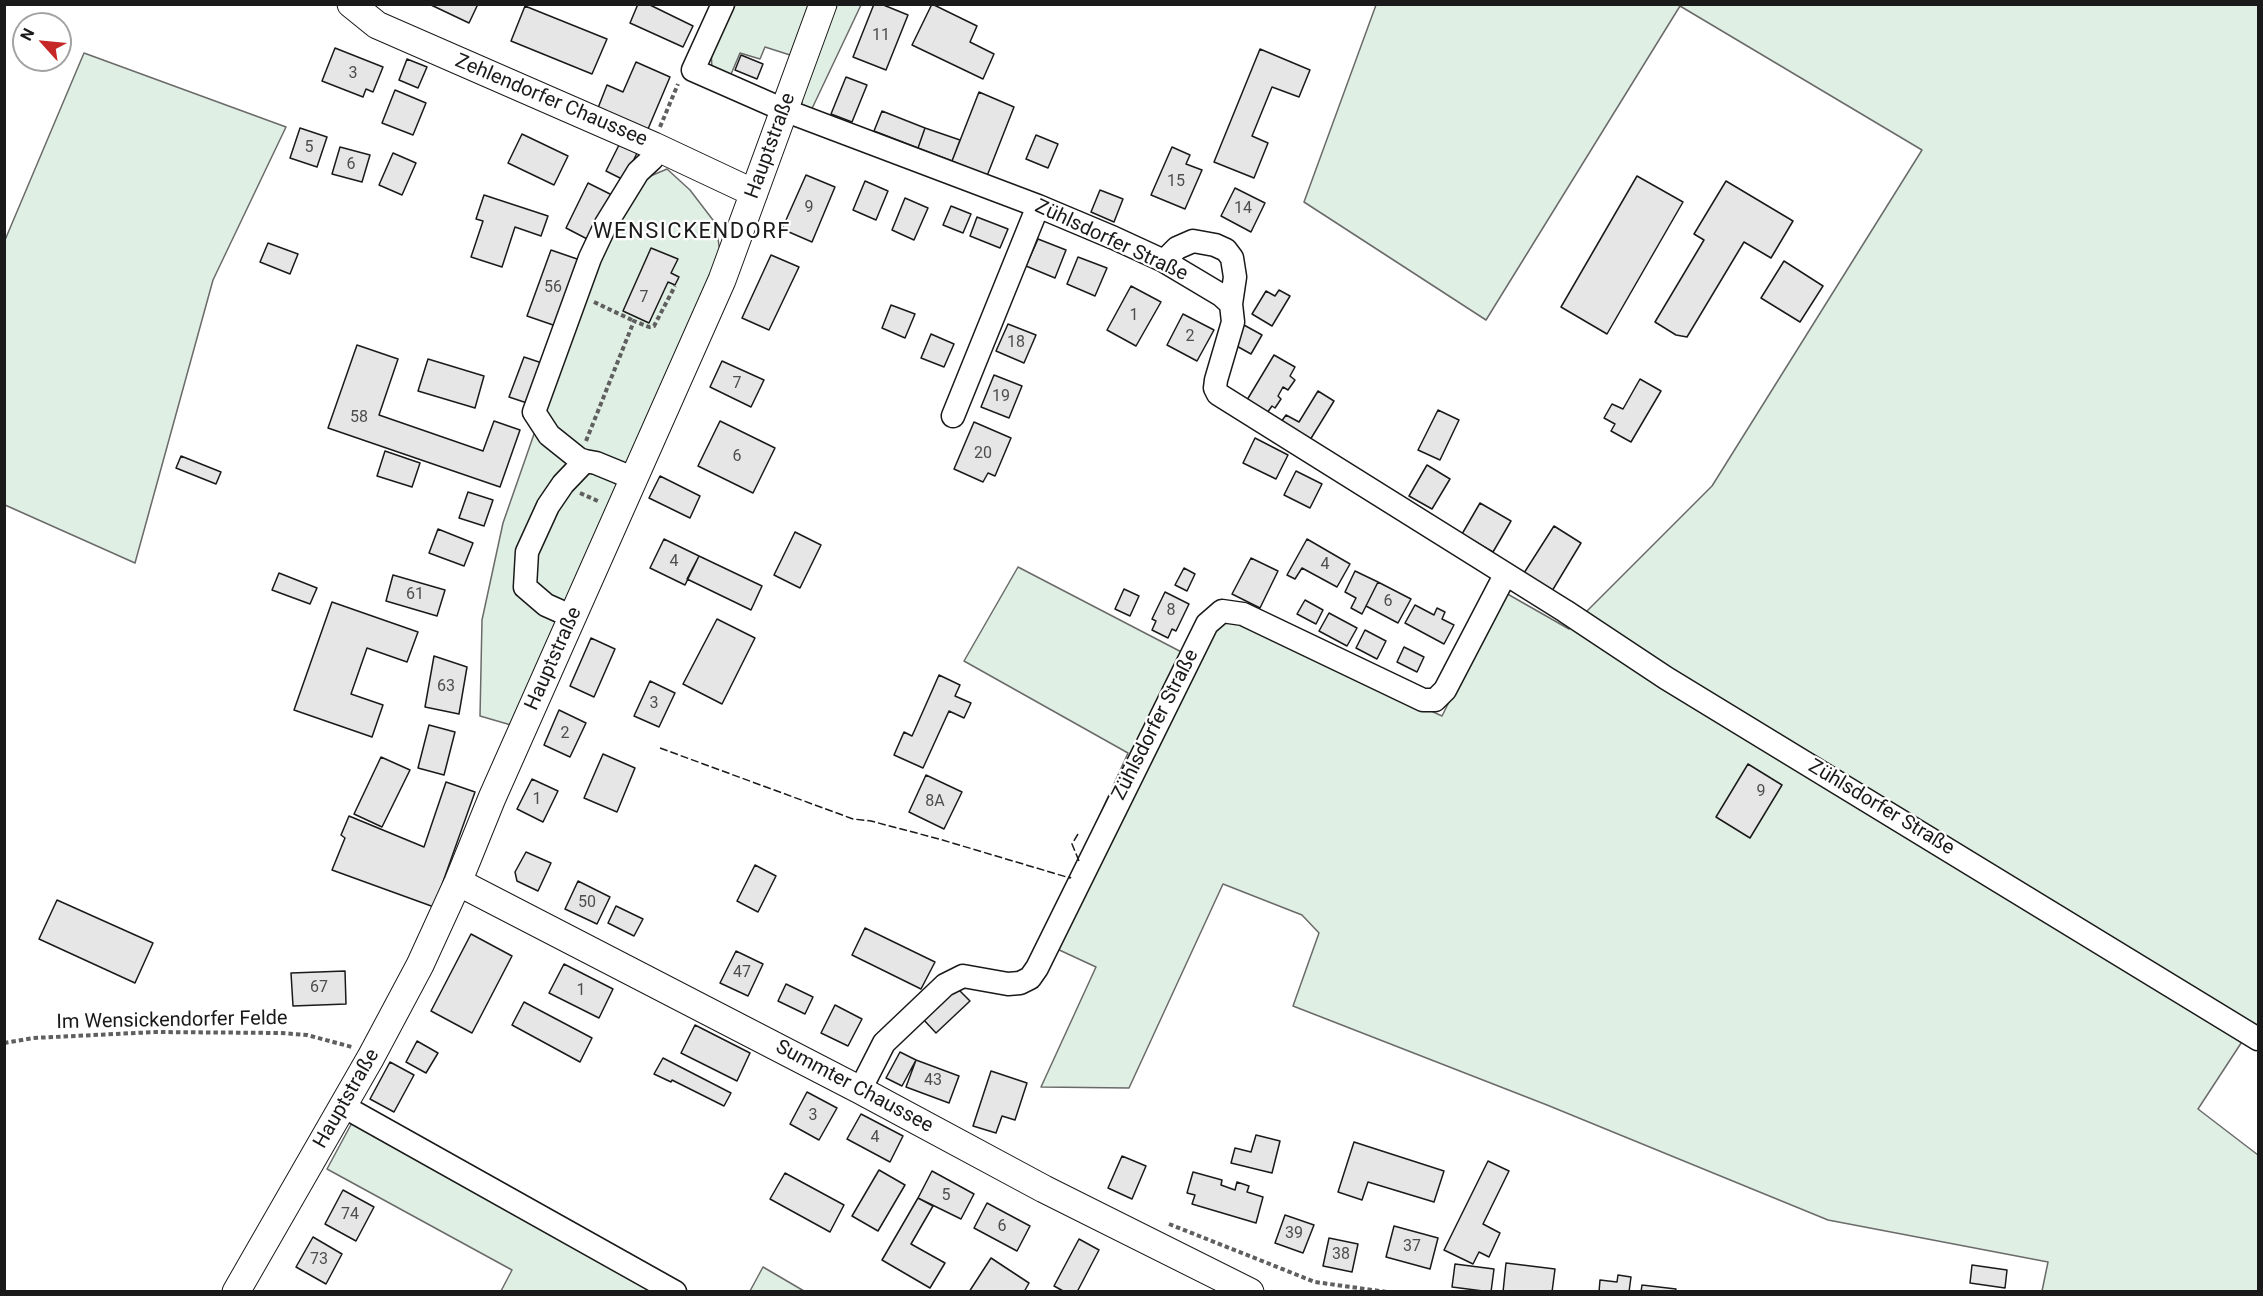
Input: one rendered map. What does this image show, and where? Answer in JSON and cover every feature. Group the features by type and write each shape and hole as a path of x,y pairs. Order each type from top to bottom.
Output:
{"main road":[{"name":"Zehlendorfer Chaussee","path":"351,4 376,25 655,143 754,194"},
{"name":"Hauptstraße","path":"236,1292 371,1057 420,965 458,882 492,798 723,280 823,4"},
{"name":"Summter Chaussee","path":"458,882 860,1090 1044,1189 1250,1292"}],"street":[{"name":"Zühlsdorfer Straße","path":"723,4 693,69 784,110 1114,238 1164,261 1221,295 1231,304 1233,322 1215,380 1218,394 1565,611 1666,678 2259,1040"},
{"path":"635,479 596,463 582,460 549,435 534,412 590,258 606,224 638,172 652,159 655,143"},
{"path":"953,416 1038,207"},
{"path":"1164,261 1177,248 1193,241 1215,245 1226,250 1232,258 1235,277 1231,304"},
{"path":"573,617 546,605 525,587 527,552 548,506 582,460"},
{"name":"Zühlsdorfer Straße","path":"860,1090 884,1043 945,985 963,976 1008,984 1020,983 1030,978 1207,624 1222,611 1243,614 1423,700 1435,700 1445,690 1505,575"},
{"path":"343,1106 675,1292"}],"path":[{"path":"655,143 681,77"},
{"path":"587,299 649,327 654,326 675,286"},
{"path":"582,460 634,321"},
{"path":"563,484 620,512"},
{"name":"Im Wensickendorfer Felde","path":"4,1043 33,1038 156,1032 281,1033 307,1035 348,1044 371,1057"},
{"path":"1160,1220 1315,1282 1387,1292"}],"green space":[{"path":"732,5 809,5 790,55 765,47 760,59 740,53 729,79 712,70 711,48"},
{"path":"835,5 861,5 808,117 801,110 806,73"},
{"path":"1376,5 2258,5 2258,1037 2249,1031 2198,1109 2258,1155 2258,1291 2042,1291 2048,1262 1828,1220 1547,1105 1293,1006 1319,933 1302,915 1223,884 1129,1088 1041,1087 1096,967 1042,942 1128,753 964,661 1018,567 1193,658 1220,614 1442,716 1504,592 1569,629 1712,486 1922,150 1680,6 1486,320 1304,202"},
{"path":"84,53 286,127 213,280 135,563 5,505 5,240"},
{"path":"667,169 690,190 716,224 720,253 511,725 480,716 482,620 503,523 579,305 610,226 641,180"},
{"path":"354,1119 651,1291 501,1291 512,1270 327,1169"},
{"path":"763,1267 804,1291 750,1291"}],"building":[{"path":"429,4 478,4 469,23"},
{"path":"638,4 648,4 693,26 683,47 630,23"},
{"path":"874,4 881,4 908,15 886,70 853,57"},
{"path":"932,4 977,26 970,42 994,54 983,79 912,45"},
{"path":"525,6 607,39 592,74 511,41"},
{"path":"335,48 383,67 373,92 366,89 363,97 322,81"},
{"path":"1260,49 1310,70 1299,97 1272,87 1252,136 1268,143 1254,178 1214,162"},
{"path":"741,55 763,64 757,79 735,70"},
{"path":"407,59 427,67 418,88 399,80"},
{"path":"636,62 670,77 648,129 598,108 607,85 623,92"},
{"path":"846,77 867,85 852,122 831,114"},
{"path":"395,90 426,103 413,135 382,123"},
{"path":"979,92 1014,107 987,176 952,161"},
{"path":"882,111 925,128 918,148 874,131"},
{"path":"300,128 327,137 317,167 290,158"},
{"path":"925,128 960,140 952,161 918,148"},
{"path":"522,134 568,156 554,185 508,163"},
{"path":"1036,135 1058,144 1048,168 1026,159"},
{"path":"619,145 637,153 624,180 606,171"},
{"path":"340,147 370,155 362,182 332,174"},
{"path":"1172,147 1190,155 1186,164 1202,170 1185,209 1151,195"},
{"path":"393,153 416,163 402,195 379,185"},
{"path":"806,175 835,187 812,242 782,229"},
{"path":"1637,176 1683,202 1607,334 1561,307"},
{"path":"865,181 888,191 876,220 853,210"},
{"path":"1726,181 1793,221 1771,258 1744,242 1687,337 1676,335 1655,322 1704,240 1694,234"},
{"path":"588,183 614,196 591,241 566,228"},
{"path":"1235,188 1265,203 1251,232 1221,216"},
{"path":"1100,190 1123,199 1114,222 1091,212"},
{"path":"484,195 548,216 541,236 515,227 502,267 471,257 483,221 476,219"},
{"path":"905,198 928,208 914,240 892,230"},
{"path":"951,206 971,214 963,233 943,225"},
{"path":"977,217 1008,229 1000,248 970,236"},
{"path":"1038,239 1066,250 1055,278 1026,266"},
{"path":"268,243 298,254 290,274 260,262"},
{"path":"651,248 678,259 671,273 679,277 675,285 668,282 649,323 623,311"},
{"path":"551,250 580,260 556,326 527,316"},
{"path":"771,255 799,267 769,330 742,318"},
{"path":"1078,257 1107,268 1095,296 1067,284"},
{"path":"1784,261 1823,286 1800,322 1761,298"},
{"path":"1131,286 1161,302 1136,346 1107,330"},
{"path":"1279,290 1290,296 1272,326 1252,314 1266,291 1275,296"},
{"path":"891,305 915,314 905,338 882,328"},
{"path":"1183,314 1214,330 1197,361 1167,345"},
{"path":"1008,324 1036,335 1024,363 996,351"},
{"path":"1244,325 1262,335 1251,354 1233,344"},
{"path":"931,334 954,344 944,367 921,358"},
{"path":"357,345 398,359 379,415 483,451 494,421 520,430 500,487 328,428"},
{"path":"1274,355 1295,367 1290,376 1295,380 1288,390 1283,387 1278,396 1281,399 1275,408 1272,406 1267,413 1247,400"},
{"path":"524,357 542,363 527,403 509,397"},
{"path":"428,359 484,376 475,408 418,391"},
{"path":"722,361 764,380 751,407 710,387"},
{"path":"994,375 1022,386 1009,418 981,407"},
{"path":"1640,379 1661,391 1631,442 1611,431 1615,424 1604,418 1612,404 1623,409"},
{"path":"1318,391 1334,401 1310,440 1281,422 1286,415 1299,422"},
{"path":"1438,410 1459,420 1440,460 1418,450"},
{"path":"720,421 775,448 753,493 698,466"},
{"path":"974,422 1011,438 995,476 988,473 983,482 954,469"},
{"path":"1255,438 1288,455 1276,479 1243,463"},
{"path":"385,451 420,463 412,487 377,476"},
{"path":"181,456 221,472 216,484 176,468"},
{"path":"1427,465 1450,479 1432,509 1409,496"},
{"path":"1296,471 1322,484 1310,508 1284,495"},
{"path":"660,476 700,496 690,518 649,498"},
{"path":"468,492 493,500 484,526 459,518"},
{"path":"1480,503 1511,521 1493,552 1462,534"},
{"path":"1554,526 1581,543 1552,591 1524,573"},
{"path":"438,529 473,543 464,566 429,553"},
{"path":"795,532 821,545 800,588 774,575"},
{"path":"664,539 699,556 685,585 650,568"},
{"path":"1307,539 1350,564 1337,587 1302,568 1295,579 1287,575"},
{"path":"699,556 762,586 751,610 687,579"},
{"path":"1251,558 1278,571 1260,608 1232,594"},
{"path":"1184,568 1195,574 1187,591 1175,585"},
{"path":"1355,571 1378,582 1362,614 1351,608 1356,598 1345,592"},
{"path":"279,573 317,588 310,604 272,590"},
{"path":"393,575 445,590 437,616 386,601"},
{"path":"1378,582 1411,599 1398,623 1366,606"},
{"path":"1124,589 1139,596 1130,616 1115,609"},
{"path":"1165,592 1189,604 1176,631 1172,629 1168,638 1152,630 1156,621 1152,619"},
{"path":"1305,600 1323,610 1316,624 1297,614"},
{"path":"332,602 418,632 407,662 367,648 351,694 383,705 372,737 294,710"},
{"path":"1415,605 1434,615 1437,608 1445,612 1442,619 1454,625 1444,644 1405,623"},
{"path":"1329,613 1357,628 1347,646 1319,631"},
{"path":"717,619 755,638 722,704 683,684"},
{"path":"1365,630 1386,641 1377,659 1356,648"},
{"path":"591,638 615,649 594,697 570,686"},
{"path":"1404,647 1424,657 1417,672 1397,662"},
{"path":"434,656 467,667 459,714 425,707"},
{"path":"939,675 960,685 955,696 971,703 964,718 949,711 923,768 894,755 904,732 912,736"},
{"path":"650,681 675,693 659,727 634,716"},
{"path":"559,710 586,723 570,757 544,745"},
{"path":"429,725 455,732 444,775 418,768"},
{"path":"603,754 635,768 617,812 584,798"},
{"path":"381,757 410,770 382,827 354,814"},
{"path":"1748,764 1782,785 1750,838 1716,817"},
{"path":"926,775 962,792 944,829 909,812"},
{"path":"532,779 558,791 543,822 517,809"},
{"path":"446,782 475,792 434,907 332,870 345,838 341,835 349,816 424,847"},
{"path":"526,852 551,863 538,891 517,881 515,872"},
{"path":"755,865 776,876 758,912 737,901"},
{"path":"578,881 610,897 597,924 565,909"},
{"path":"57,900 153,943 135,983 39,939"},
{"path":"616,906 643,919 634,936 608,923"},
{"path":"865,928 935,962 921,989 852,955"},
{"path":"471,934 512,956 472,1033 431,1011"},
{"path":"736,951 763,964 748,996 720,983"},
{"path":"564,964 613,989 599,1018 549,993"},
{"path":"345,971 346,1004 293,1006 291,973"},
{"path":"786,984 813,997 805,1014 778,1001"},
{"path":"955,986 970,1001 936,1033 922,1018"},
{"path":"524,1002 592,1038 580,1062 512,1025"},
{"path":"835,1005 862,1019 848,1046 821,1033"},
{"path":"695,1025 750,1053 737,1081 681,1053"},
{"path":"417,1041 438,1053 426,1073 406,1062"},
{"path":"900,1052 916,1060 902,1086 886,1078"},
{"path":"663,1058 731,1093 724,1106 672,1080 671,1082 654,1074"},
{"path":"916,1060 959,1076 949,1103 906,1087"},
{"path":"390,1062 414,1075 394,1112 370,1099"},
{"path":"991,1071 1027,1083 1015,1120 1002,1116 996,1133 973,1126"},
{"path":"807,1092 837,1108 819,1140 790,1124"},
{"path":"861,1114 903,1136 890,1162 847,1139"},
{"path":"1256,1135 1280,1141 1272,1173 1231,1163 1235,1148 1251,1152"},
{"path":"1354,1142 1444,1171 1434,1202 1368,1182 1362,1200 1338,1192"},
{"path":"1122,1156 1146,1166 1132,1199 1108,1188"},
{"path":"1488,1161 1509,1171 1483,1224 1500,1233 1489,1257 1479,1252 1473,1264 1444,1250"},
{"path":"879,1170 905,1185 878,1231 852,1216"},
{"path":"932,1171 974,1194 961,1219 918,1198"},
{"path":"1193,1172 1222,1180 1221,1185 1235,1190 1237,1182 1249,1186 1247,1192 1263,1197 1256,1223 1192,1204 1195,1195 1187,1193"},
{"path":"785,1173 844,1205 830,1232 770,1199"},
{"path":"343,1190 374,1207 356,1241 325,1224"},
{"path":"918,1198 933,1206 911,1244 945,1263 930,1288 882,1260"},
{"path":"987,1203 1030,1226 1017,1251 974,1228"},
{"path":"1285,1215 1314,1225 1303,1253 1275,1243"},
{"path":"1394,1226 1438,1238 1430,1269 1386,1257"},
{"path":"313,1237 342,1254 326,1284 296,1267"},
{"path":"1329,1238 1358,1244 1352,1272 1323,1266"},
{"path":"1079,1239 1099,1250 1077,1292 1065,1292 1054,1286"},
{"path":"991,1258 1029,1283 1024,1292 969,1292"},
{"path":"1506,1263 1555,1269 1552,1292 1503,1292"},
{"path":"1455,1264 1494,1269 1491,1292 1452,1287"},
{"path":"1972,1265 2007,1270 2005,1288 1970,1283"},
{"path":"1618,1275 1631,1277 1629,1292 1599,1292 1600,1280 1617,1282"},
{"path":"1642,1285 1676,1289 1675,1292 1641,1292"}],"fence":[{"path":"660,748 853,819 871,821 939,839 1071,877"},
{"path":"1078,834 1072,844 1079,861"}],"district":[{"name":"WENSICKENDORF","path":"692,232"}]}
